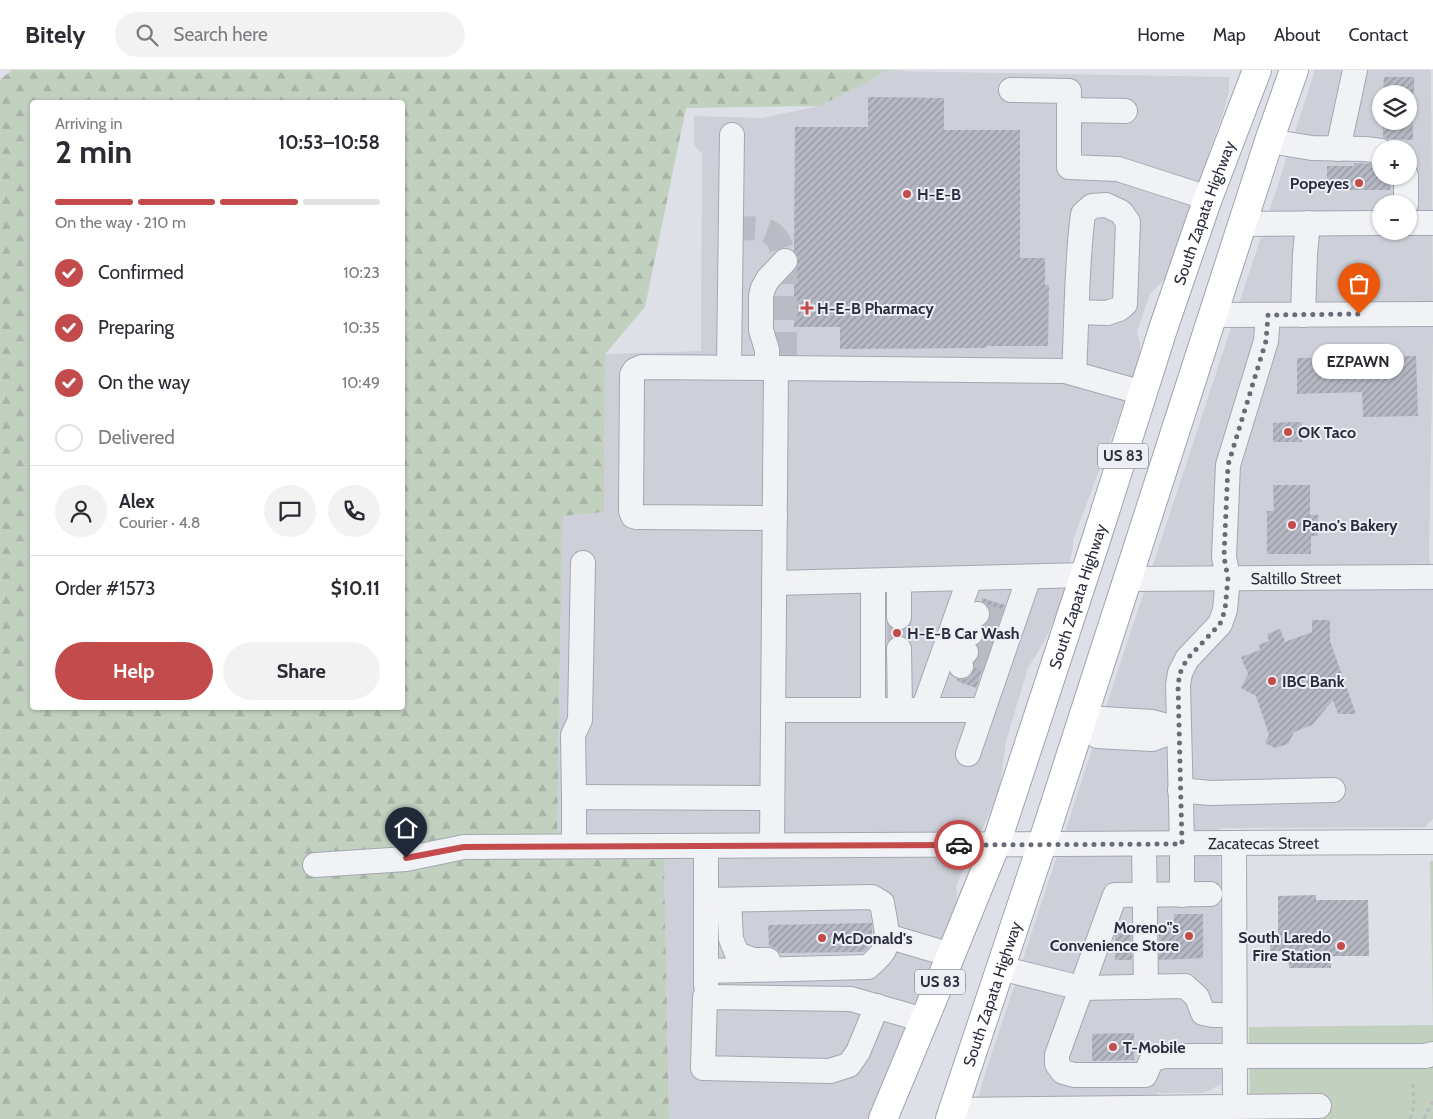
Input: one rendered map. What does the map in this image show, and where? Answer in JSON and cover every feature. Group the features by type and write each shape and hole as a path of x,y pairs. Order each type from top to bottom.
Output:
{"main road":[{"name":"South Zapata Highway","path":"882,1119 996,844 1085,576 1167,317 1208,198 1257,70"},
{"name":"South Zapata Highway","path":"951,1114 1042,844 1269,141 1294,70"}],"street":[{"path":"1338,148 1355,70"},
{"path":"1011,90 1069,91 1069,167 1118,169 1208,198"},
{"path":"1069,110 1126,111"},
{"path":"730,367 732,135"},
{"path":"1269,141 1312,148 1372,150"},
{"path":"1303,315 1308,223"},
{"path":"1243,224 1372,223"},
{"path":"1417,223 1433,223"},
{"path":"772,845 775,518 772,368 774,300 785,261"},
{"path":"1074,373 1077,312"},
{"path":"1214,315 1433,314"},
{"path":"1182,895 1178,685 1180,673 1187,659 1220,624 1225,610 1228,578 1224,557 1228,465 1266,341 1268,315"},
{"path":"775,518 633,516 630,511 632,374 635,370 642,367 1053,370 1074,373 1143,393"},
{"path":"574,846 573,735 580,720 583,563"},
{"path":"774,583 1085,576"},
{"path":"968,754 983,710 996,650 1029,577"},
{"name":"Saltillo Street","path":"1128,579 1433,577"},
{"path":"923,710 965,640 970,578"},
{"path":"899,580 900,617"},
{"path":"873,710 874,581"},
{"path":"900,649 900,710"},
{"path":"773,710 983,710"},
{"path":"1082,722 1103,719 1152,722 1179,729"},
{"path":"1180,790 1210,793 1333,790"},
{"path":"574,797 772,798"},
{"name":"Zacatecas Street","path":"314,866 406,858 464,847 1433,842"},
{"path":"1234,843 1235,1107"},
{"path":"1144,844 1146,986"},
{"path":"706,846 718,900 730,939 737,954 753,960 798,961 878,958"},
{"path":"1145,1075 1074,1075 1063,1072 1056,1064 1057,1055 1115,896 1210,894"},
{"path":"707,971 868,967 884,949 887,936 882,903 872,897 718,900"},
{"path":"718,900 707,971 703,1068 830,1071 849,1065 858,1052 877,1006"},
{"path":"887,936 951,955"},
{"path":"1000,968 1082,988 1185,986 1197,997 1203,1013 1234,1015"},
{"path":"705,997 851,999 924,1020"},
{"path":"1147,1113 1145,1075 1152,1059 1165,1056 1425,1056 1433,1054"},
{"path":"951,1114 1147,1113 1235,1107 1319,1106"}],"path":[{"path":"1410,1119 1414,1106 1413,1083"},
{"path":"1424,1119 1433,1101"}],"shaded area":[{"path":"1315,70 1431,70 1433,334 1429,555 1433,578 1433,819 1427,824 1427,827 1220,828 1222,1083 1203,1093 1157,1093 1160,1119 972,1119 985,1074"},
{"path":"885,71 1229,77 1229,91 1166,278 1150,294 1137,331 1140,356 1073,540 1062,601 1045,640 1028,668 1006,741 1000,785 990,812 956,886 957,903 867,1119 669,1119 664,859 557,858 563,516 604,512 605,354 701,351 702,154 694,145 694,116 762,118 819,106 860,86"}],"green space":[{"path":"12,70 908,70 885,71 860,86 819,106 686,108 645,307 605,354 604,512 563,516 557,857 664,859 669,1119 0,1119 0,80"},
{"path":"1430,861 1433,861 1433,1025"},
{"path":"1433,1025 1433,1119 1250,1119 1249,1027"}],"building":[{"path":"1384,77 1414,77 1414,85 1384,85"},
{"name":"H-E-B","path":"868,97 944,98 944,130 1020,130 1020,258 1045,258 1045,285 1049,285 1048,346 840,349 840,327 794,327 794,271 798,264 798,257 794,251 795,127 868,127"},
{"path":"1383,130 1413,130 1413,140 1383,137"},
{"name":"Popeyes","path":"1354,163 1372,164 1372,185 1390,185 1390,190 1327,190 1327,166 1354,166"},
{"path":"1416,356 1418,416 1363,417 1362,392 1297,394 1297,358"},
{"name":"OK Taco","path":"1302,422 1302,442 1273,442 1273,423"},
{"name":"Pano's Bakery","path":"1273,485 1310,485 1310,515 1318,515 1318,536 1311,536 1311,554 1267,554 1267,511 1274,511"},
{"path":"982,598 1005,605 976,688 957,681 957,679 966,679 971,675 974,663 979,656 977,645 984,638 985,632 983,627 990,620 991,613 988,605 982,601"},
{"path":"1312,620 1330,620 1330,641 1356,714 1338,714 1333,700 1312,725 1294,732 1288,744 1275,748 1265,743 1269,735 1256,696 1241,688 1248,674 1241,657 1260,650 1259,645 1269,641 1267,634 1280,629 1285,642 1312,632"},
{"path":"888,625 899,631 906,629 906,637 898,635 892,637 889,641"},
{"path":"1316,895 1316,900 1368,900 1369,956 1331,956 1331,968 1289,968 1288,951 1270,951 1270,936 1278,935 1278,896"},
{"name":"Moreno\"s Convenience Store","path":"1174,914 1203,914 1203,958 1159,960 1159,926 1174,925"},
{"name":"McDonald's","path":"872,923 872,942 864,952 780,953 775,948 769,946 768,925"},
{"path":"1118,926 1131,926 1132,960 1115,960 1115,936"},
{"name":"T-Mobile","path":"1134,1033 1134,1060 1092,1061 1092,1034"}],"tunnel":[{"path":"731,228 752,228 767,231 778,240 782,249 785,261 785,368"},
{"path":"977,614 1003,622"},
{"path":"899,617 899,649"},
{"path":"971,633 998,641"},
{"path":"966,652 991,661"}],"way so far":[{"path":"959,845 1182,844 1178,685 1180,673 1187,659 1220,624 1225,610 1228,578 1224,557 1228,465 1266,341 1268,315 1359,314"}],"place":[{"name":"Popeyes","path":"1359,183"},
{"name":"H-E-B","path":"907,194"},
{"name":"H-E-B Pharmacy","path":"807,308"},
{"name":"EZPAWN","path":"1359,314"},
{"name":"OK Taco","path":"1288,432"},
{"name":"Pano's Bakery","path":"1292,525"},
{"name":"H-E-B Car Wash","path":"897,633"},
{"name":"IBC Bank","path":"1272,681"},
{"name":"Moreno\"s Convenience Store","path":"1189,936"},
{"name":"McDonald's","path":"822,938"},
{"name":"South Laredo Fire Station","path":"1341,946"},
{"name":"T-Mobile","path":"1113,1047"}],"route":[{"path":"406,858 464,847 959,845"}]}
